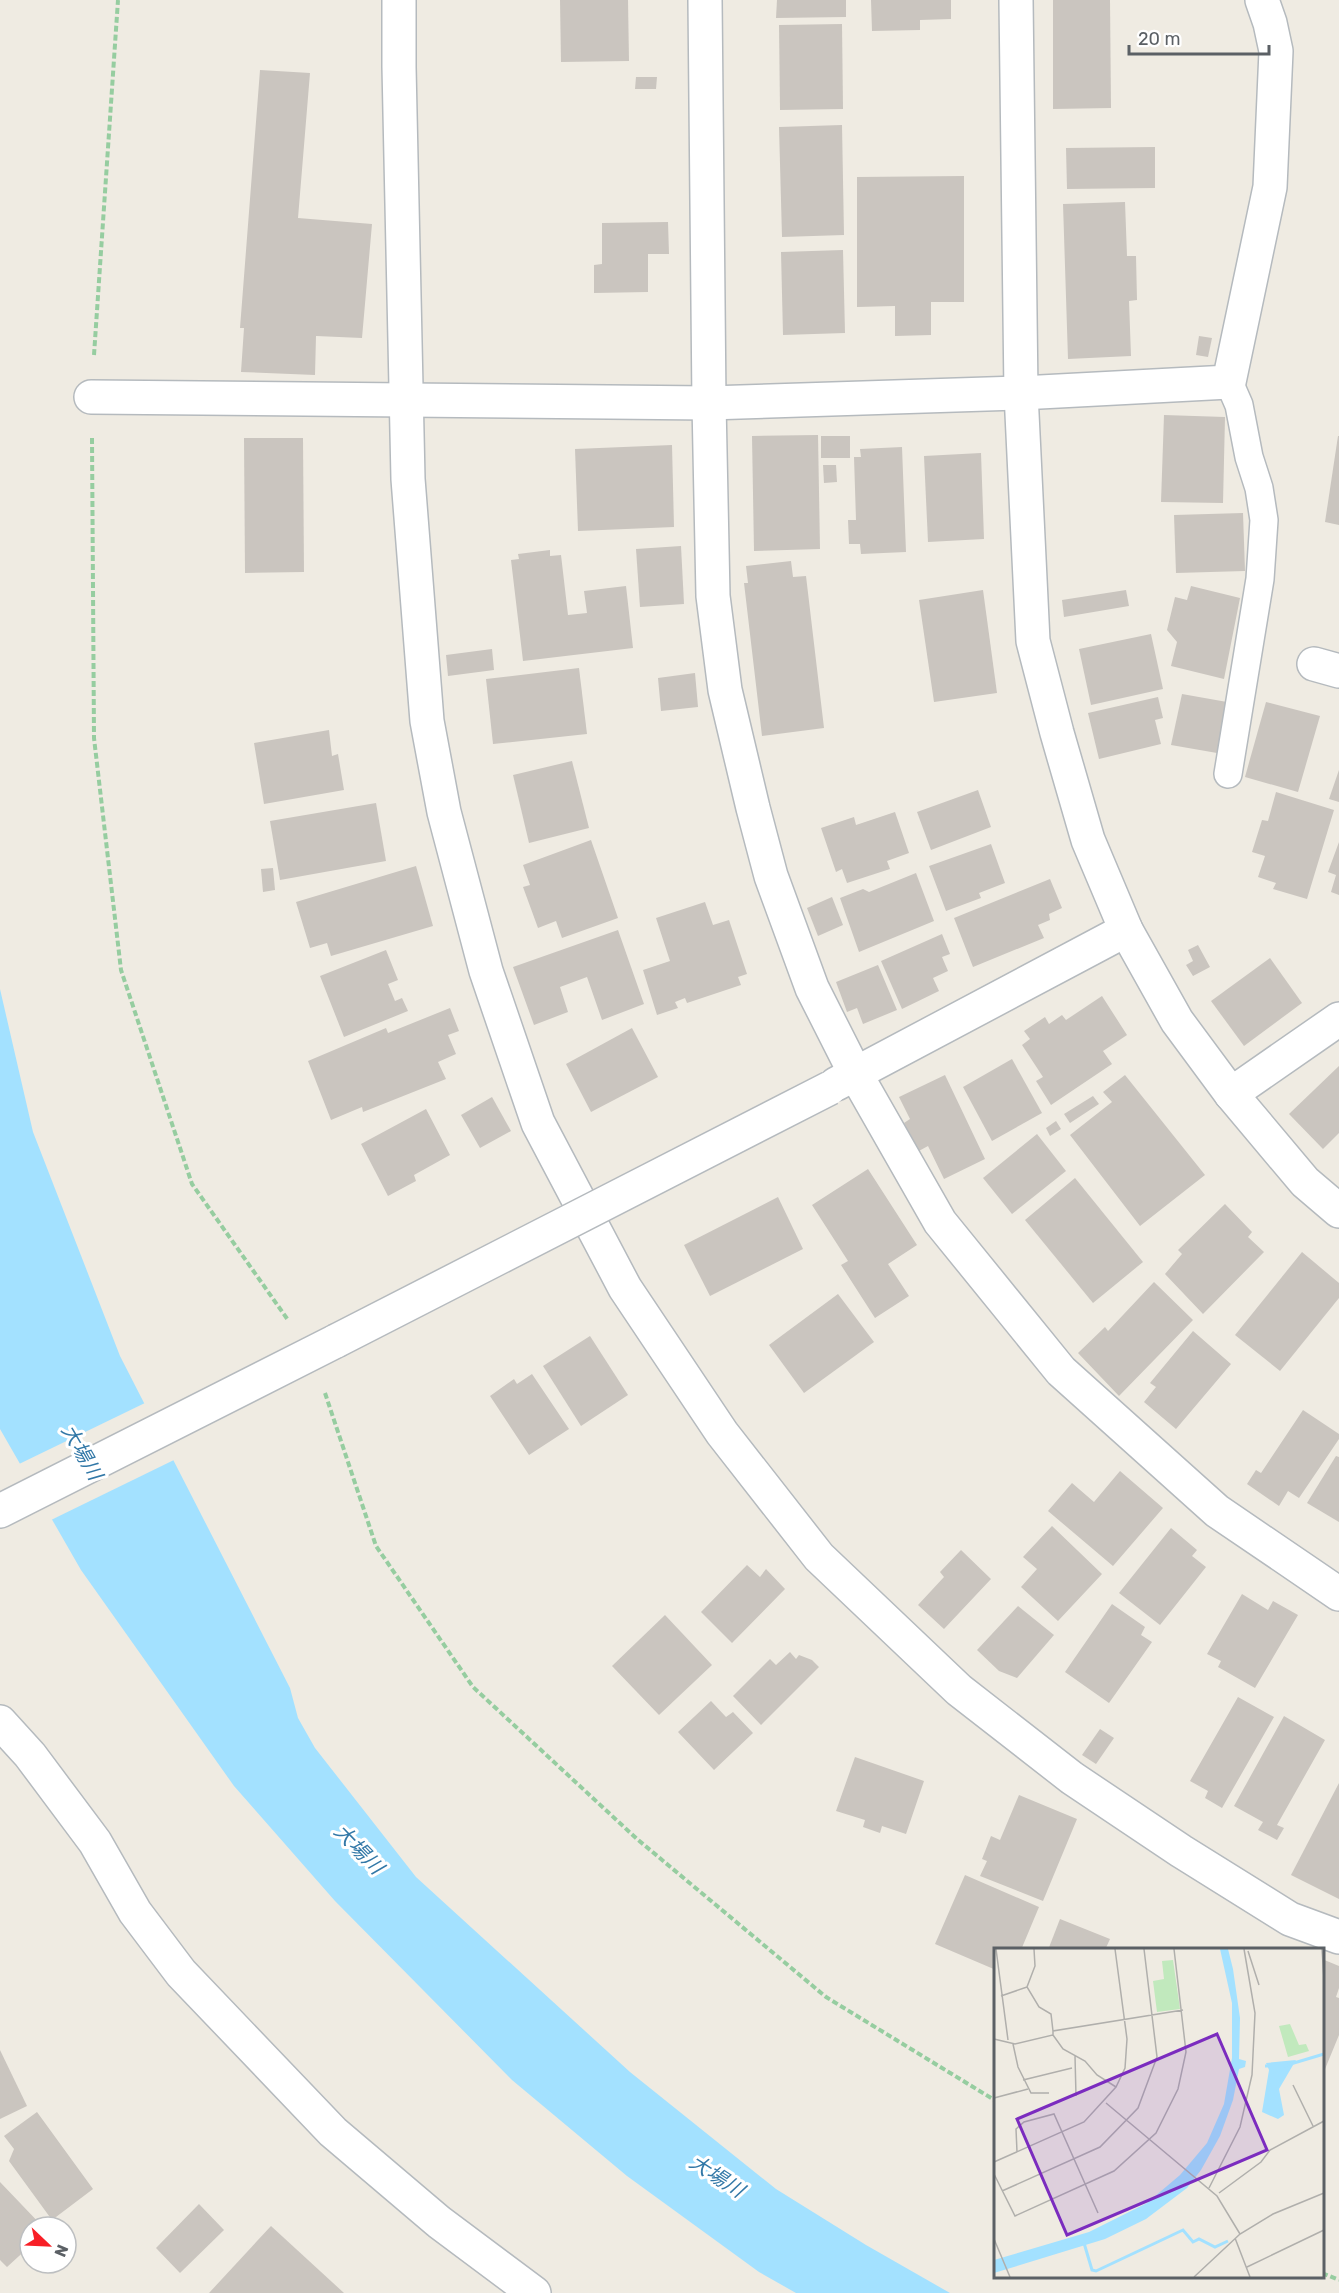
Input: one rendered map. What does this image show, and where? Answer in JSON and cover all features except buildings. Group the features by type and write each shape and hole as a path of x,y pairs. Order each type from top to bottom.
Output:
{"street":[{"path":"399,0 408,479 417,615 428,721 444,812 458,870 486,971 538,1123 625,1288 722,1433 819,1557 959,1690 1072,1778 1181,1851 1290,1919 1339,1937"},
{"path":"705,0 713,596 726,690 771,876 843,1080 940,1222 1061,1371 1217,1512 1339,1594"},
{"path":"1016,0 1021,393 1033,641 1088,840 1126,930 1177,1022 1232,1094 1305,1182 1339,1211"},
{"path":"91,397 709,403 1021,393 1229,382 1270,187 1276,51 1262,0"},
{"path":"0,1511 843,1080 1126,930"},
{"path":"1232,1094 1339,1019"},
{"path":"0,1722 30,1755 95,1842 135,1912 181,1973 333,2132 440,2222 534,2293"}],"lane":[{"path":"1228,774 1260,579 1264,520 1259,488 1249,457 1239,405 1229,382"}],"path":[{"path":"118,0 91,397 94,738 121,970 192,1184 311,1353 376,1546 473,1687 637,1839 826,1997 994,2100"},
{"path":"1324,2273 1339,2280"}],"water":[{"name":"大場川","path":"0,989 33,1132 120,1356 290,1688 298,1718 315,1748 416,1877 630,2072 776,2189 866,2245 950,2293 796,2293 759,2272 627,2176 512,2080 335,1901 234,1786 81,1570 0,1429"}],"pier":[{"path":"147,1402 176,1459 49,1521 17,1465"}]}
